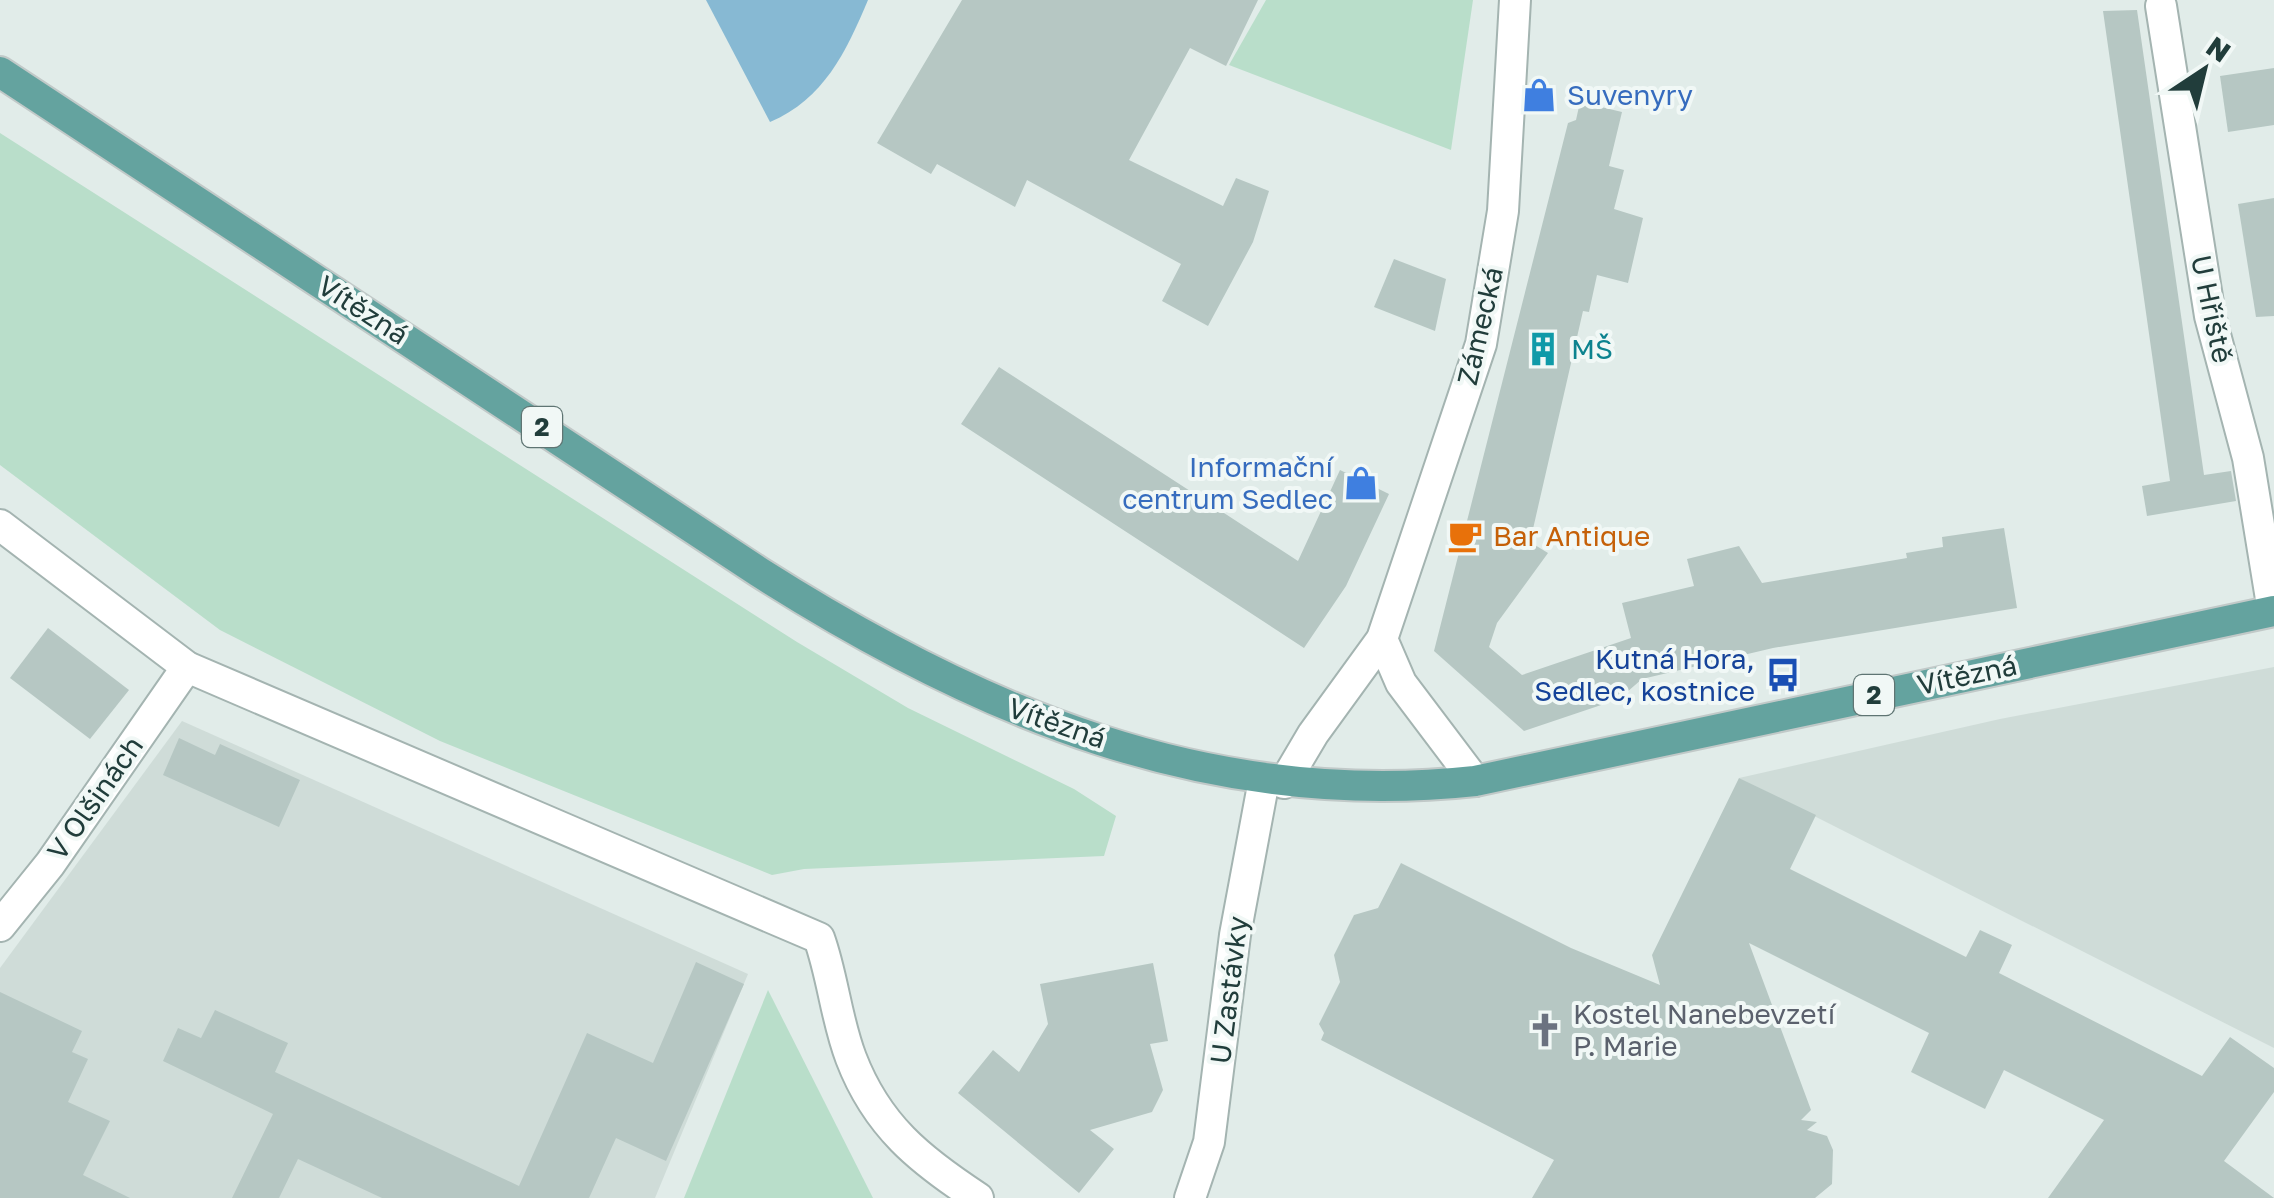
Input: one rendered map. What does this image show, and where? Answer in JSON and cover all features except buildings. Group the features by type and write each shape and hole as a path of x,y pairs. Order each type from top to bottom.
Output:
{"main road":[{"name":"Vítězná","path":"0,72 871,642 932,675 1033,716 1159,757 1274,782 1382,789 1475,781 2273,611"}],"street":[{"name":"Zámecká","path":"1274,782 1382,639 1481,344 1503,211 1515,0"},
{"name":"U Hřiště","path":"2160,6 2210,316 2248,458 2273,611"},
{"path":"0,525 187,667 819,938 850,1056 869,1096 916,1157 978,1198"},
{"path":"1382,639 1401,683 1475,781"},
{"name":"V Olšinách","path":"0,926 50,864 187,667"},
{"name":"U Zastávky","path":"1190,1198 1209,1142 1234,935 1274,782"}],"shaded area":[{"path":"2274,667 2274,1048 1739,778 2000,719"},
{"path":"182,721 748,974 655,1198 0,1198 0,968"}],"green space":[{"path":"1266,0 1473,0 1451,150 1229,65"},
{"path":"0,133 797,642 908,708 1074,789 1116,816 1104,856 804,869 772,875 440,741 220,630 0,465"},
{"path":"768,990 873,1198 684,1198"}],"water":[{"path":"706,0 868,0 842,55 819,87 805,101 770,122"}],"place":[{"name":"Suvenyry","path":"1539,95"},
{"name":"MŠ","path":"1543,349"},
{"name":"Informační centrum Sedlec","path":"1361,483"},
{"name":"Bar Antique","path":"1465,536"},
{"name":"Kutná Hora, Sedlec, kostnice","path":"1783,675"},
{"name":"Kostel Nanebevzetí P. Marie","path":"1545,1030"}]}
